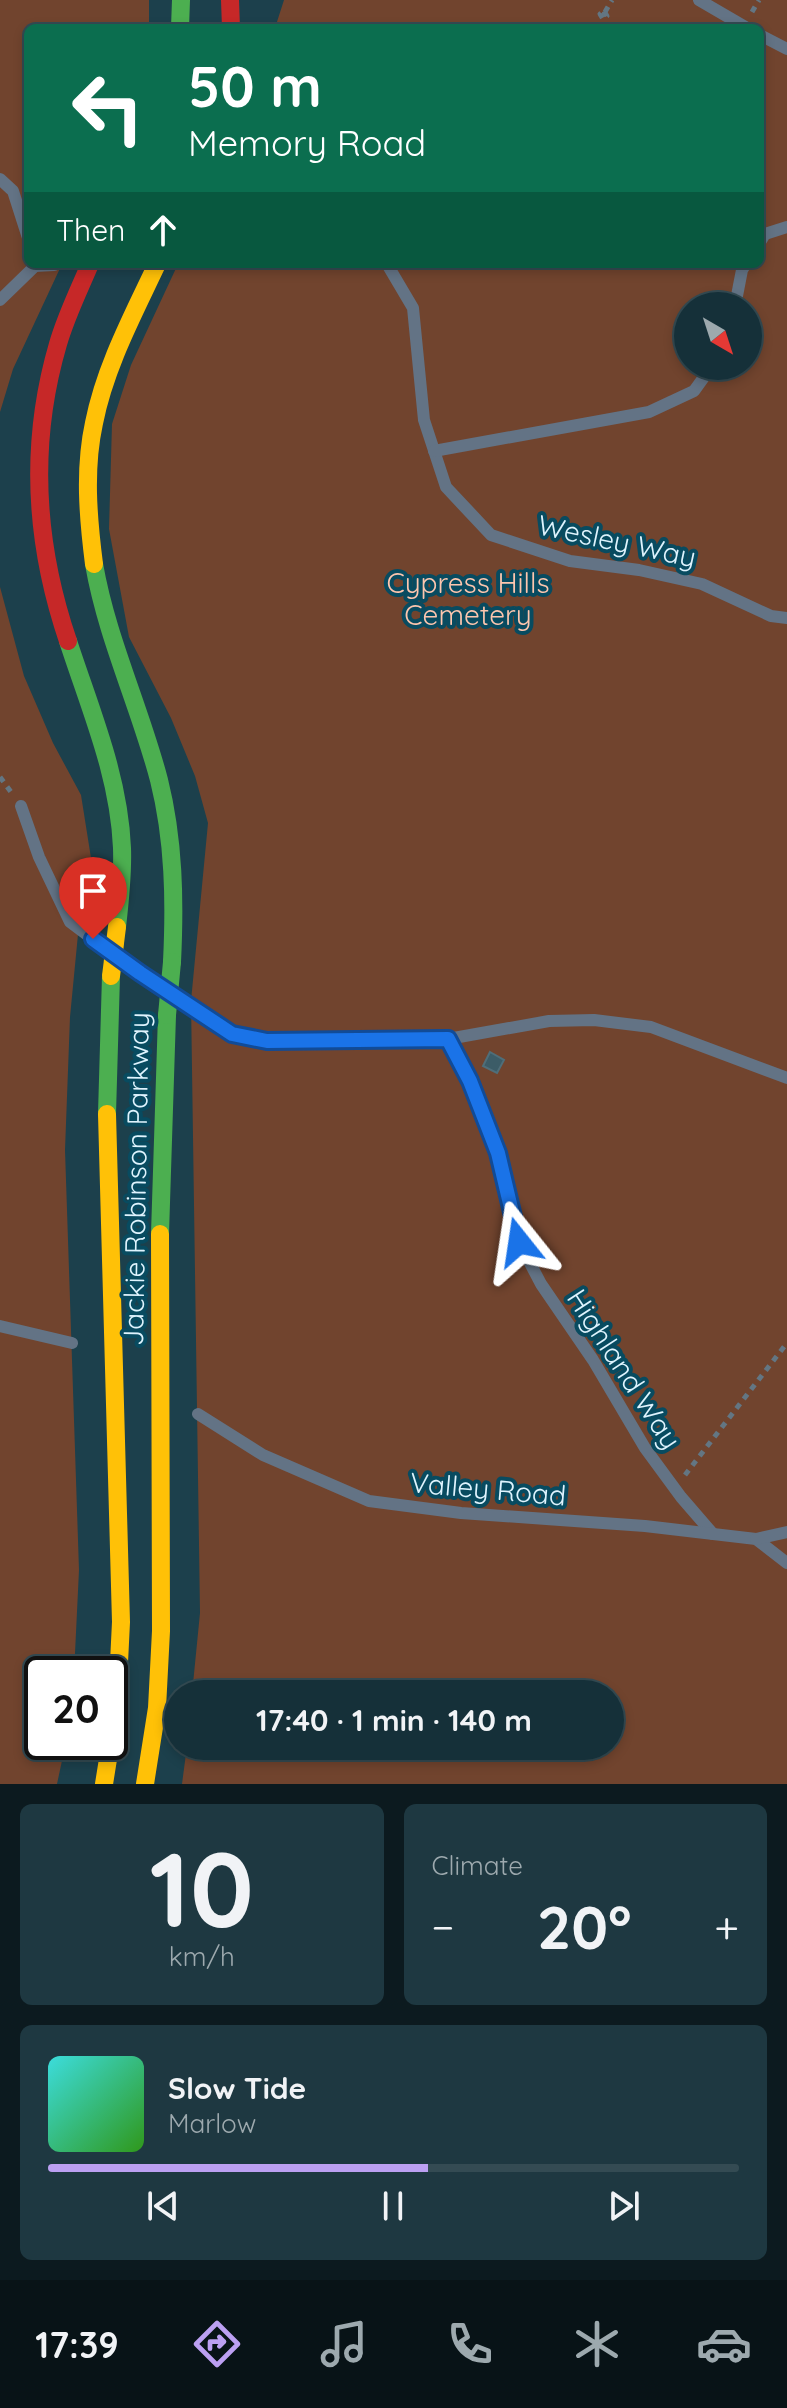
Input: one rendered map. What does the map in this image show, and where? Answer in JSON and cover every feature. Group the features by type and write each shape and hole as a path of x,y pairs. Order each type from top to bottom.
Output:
{"highway":[{"path":"180,24 181,0"},
{"path":"230,0 231,24"},
{"name":"Jackie Robinson Parkway","path":"88,268 68,314 51,371 41,431 39,494 43,542 53,593 101,740 117,802 122,838 106,1072 121,1663 116,1716 104,1784"},
{"name":"Jackie Robinson Parkway","path":"145,1784 155,1727 162,1645 160,1159 176,890 168,820 150,746 111,639 95,578 87,493 91,444 104,386 155,268"}],"lane":[{"path":"699,0 740,24"},
{"path":"764,37 787,49"},
{"path":"0,179 13,191 24,225"},
{"path":"764,236 787,227"},
{"path":"0,300 32,268"},
{"name":"Wesley Way","path":"389,268 413,308 424,420 446,487 491,535 570,561 639,570 702,584 771,616 787,618"},
{"path":"738,292 743,268"},
{"path":"434,451 649,412 694,391 702,380"},
{"path":"21,806 39,857 70,922 232,1034 267,1041 448,1039 549,1021 594,1020 651,1027 787,1078"},
{"name":"Highland Way","path":"448,1039 470,1081 498,1153 519,1242 541,1284 593,1360 645,1448 713,1534"},
{"path":"0,1326 72,1343"},
{"name":"Valley Road","path":"198,1414 263,1455 369,1501 461,1513 645,1526 756,1539"},
{"path":"756,1539 787,1532"},
{"path":"756,1539 787,1563"}],"path":[{"path":"605,12 612,0"},
{"path":"674,1488 787,1343"}],"green space":[{"path":"0,0 149,0 149,24 24,24 24,268 60,268 13,369 0,412"},
{"name":"Cypress Hills Cemetery","path":"284,0 787,0 787,1784 182,1784 185,1760 624,1760 624,1680 193,1680 200,1613 191,1001 208,823 195,776 171,718 129,637 109,529 112,424 131,365 176,268 764,268 764,24 276,24"},
{"path":"0,587 24,676 53,743 81,795 91,858 79,924 70,1017 65,1150 79,1570 75,1656 24,1656 24,1760 62,1760 57,1784 0,1784"}],"building":[{"path":"490,1052 504,1060 497,1073 483,1066"}],"traffic: fast":[{"path":"180,24 181,0"},
{"path":"94,564 107,619 164,803 172,871 172,962"},
{"path":"68,641 102,743 120,821 122,858 117,927"},
{"path":"167,1015 172,962"},
{"path":"107,1114 111,976"},
{"path":"160,1234 167,1015"}],"traffic: slow":[{"path":"94,564 88,493 94,423 112,362 155,268"},
{"path":"111,976 117,927"},
{"path":"104,1784 117,1703 121,1622 107,1114"},
{"path":"145,1784 157,1708 161,1631 160,1234"}],"traffic: jam":[{"path":"230,0 231,24"},
{"path":"68,641 48,568 40,493 40,456 49,381 58,344 88,268"}],"route":[{"path":"93,939 232,1034 267,1041 448,1039 470,1081 498,1153 519,1242"}]}
